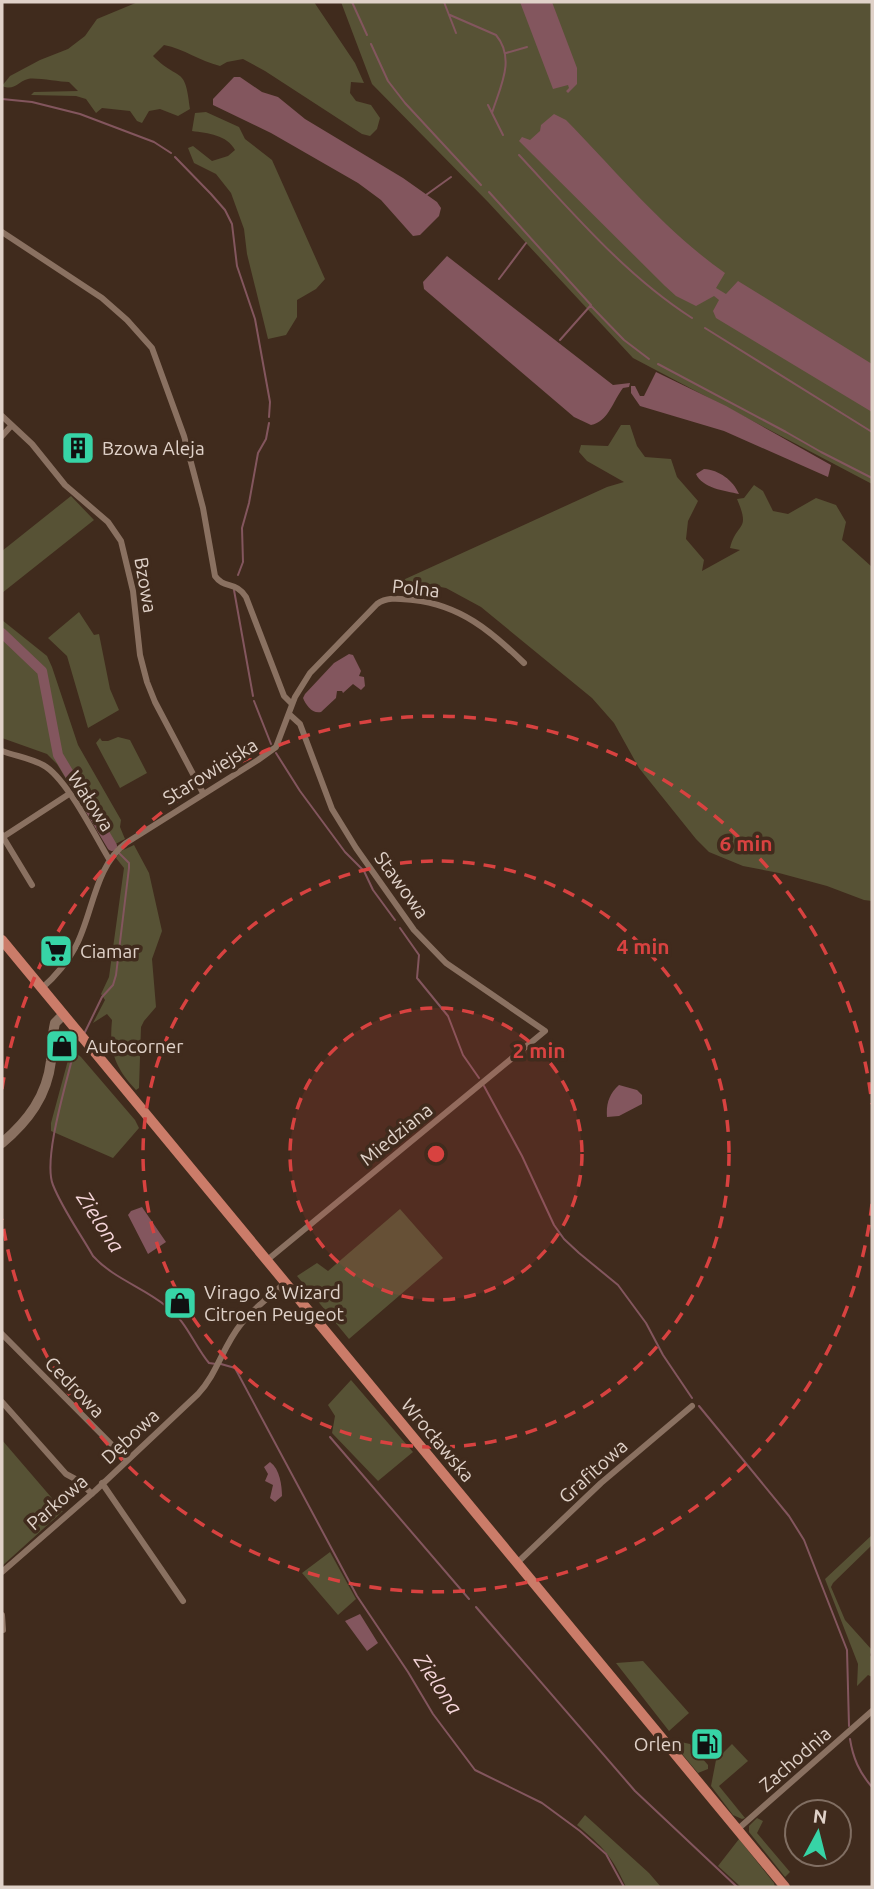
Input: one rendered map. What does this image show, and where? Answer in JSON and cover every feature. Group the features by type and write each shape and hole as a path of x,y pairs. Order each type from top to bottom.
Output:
{"main road":[{"name":"Wrocławska","path":"2,940 785,1887"}],"street":[{"path":"2,232 102,299 127,320 152,348 184,436 203,508 215,576 222,583 237,586 246,597 284,696 292,704"},
{"name":"Bzowa","path":"2,416 32,444 65,485 108,522 121,541 133,591 140,655 146,682 203,793"},
{"path":"2,436 11,426"},
{"name":"Polna","path":"292,704 302,682 320,661 377,604 387,599 426,601 449,608 485,627 524,663"},
{"name":"Starowiejska","path":"41,989 61,970 77,944 111,857 118,848 258,761 276,747 292,704"},
{"name":"Stawowa","path":"289,714 300,723 332,809 414,930 446,964 545,1031"},
{"name":"Wałowa","path":"2,751 46,766 68,792 111,857"},
{"path":"32,885 2,836 68,792"},
{"path":"2,1143 28,1117 44,1091 51,1062 55,1023 63,1015"},
{"name":"Miedziana","path":"266,1261 545,1031"},
{"name":"Dębowa","path":"183,1601 103,1483 198,1394 207,1384 241,1324 285,1283"},
{"name":"Cedrowa","path":"2,1334 96,1432 127,1460"},
{"path":"2,1402 66,1474 79,1481 92,1494"},
{"name":"Grafitowa","path":"517,1562 601,1483 692,1406"},
{"name":"Parkowa","path":"2,1572 103,1483"},
{"path":"2,1615 3,1630"},
{"name":"Zachodnia","path":"738,1829 872,1711"}],"shaded area":[{"path":"138,2 314,2 355,63 364,83 351,82 350,93 356,101 371,105 380,118 377,129 370,136 362,134 243,59 220,66 164,45 153,56 180,76 188,95 190,109 178,116 160,109 149,111 142,123 137,121 130,111 102,108 96,113 86,99 76,96 31,95 34,92 78,91 69,82 31,79 13,87 2,86 10,76 68,49 85,36 97,19"},
{"path":"341,2 872,2 872,484 633,358 488,202 372,84"},
{"path":"520,2 552,2 577,68 577,84 568,93 568,85 553,89"},
{"path":"234,77 240,77 262,92 278,97 305,119 403,178 437,202 441,208 439,216 420,235 413,236 381,200 358,183 271,133 213,105 213,99"},
{"path":"206,112 239,127 245,139 272,160 325,279 316,289 297,300 297,317 286,335 268,339 247,254 244,229 231,193 216,174 194,163 188,148 193,146 212,161 228,156 235,150 222,138 192,131 195,113"},
{"path":"554,114 566,120 682,239 725,273 716,288 726,294 738,281 872,364 872,412 716,318 713,311 719,300 714,296 696,306 676,296 665,286 519,141 522,137 530,140"},
{"path":"447,256 613,385 630,383 629,387 623,388 602,420 591,425 574,417 424,289 423,282"},
{"path":"656,372 726,406 831,465 828,477 724,431 640,406 631,393 631,386 635,386 640,396 644,396"},
{"path":"621,425 630,425 637,446 645,457 671,459 677,477 698,501 688,521 686,539 704,560 702,571 740,550 730,548 743,522 737,499 744,498 754,485 763,491 773,511 788,514 816,498 836,505 846,522 842,540 872,567 872,901 827,886 743,866 709,852 639,768 614,723 592,698 481,607 446,588 403,580 607,487 624,482 587,461 579,452 581,445 608,446"},
{"path":"704,469 725,477 739,494 703,483 696,474"},
{"path":"71,496 94,520 2,593 2,551"},
{"path":"79,612 94,635 99,634 110,689 119,710 88,728 67,656 48,638"},
{"path":"2,620 47,656 78,745 121,820 120,827 125,839 108,848 57,764 47,754 2,738"},
{"path":"349,654 353,655 361,671 359,676 364,677 365,686 361,690 353,684 343,693 337,691 336,698 321,712 312,710 303,698 305,694 334,663"},
{"path":"118,737 130,740 147,773 120,788 96,743 100,738 102,741 108,741"},
{"path":"134,845 149,873 162,931 152,959 156,1007 141,1027 139,1088 136,1090 115,1058 111,1040 112,1020 107,1014 93,1023 105,1000 101,994 109,977 124,868 116,858 121,851"},
{"path":"71,1049 81,1057 139,1128 113,1158 51,1131"},
{"path":"619,1085 637,1090 642,1095 642,1104 619,1116 607,1117 609,1100"},
{"path":"142,1207 166,1242 148,1254 128,1215"},
{"path":"400,1209 443,1258 349,1339 297,1276 317,1263 328,1271"},
{"path":"351,1380 413,1452 378,1481 332,1433 335,1416 328,1405"},
{"path":"2,1440 63,1511 2,1566"},
{"path":"270,1462 278,1473 282,1487 282,1496 275,1502 270,1498 273,1485 265,1481 268,1474 264,1467"},
{"path":"872,1535 872,1545 831,1587 845,1620 872,1650 872,1677 868,1675 857,1686 858,1664 825,1579"},
{"path":"330,1552 356,1599 338,1615 302,1573"},
{"path":"360,1614 378,1643 367,1651 345,1621"},
{"path":"643,1661 689,1713 669,1731 616,1663"},
{"path":"681,1742 690,1744 700,1755 697,1757 701,1757 708,1765 708,1769 698,1773 678,1749"},
{"path":"732,1744 748,1761 719,1786 745,1818 742,1819 733,1815 711,1786 716,1760"},
{"path":"585,1815 661,1887 626,1887 606,1853 577,1825"},
{"path":"757,1818 763,1821 757,1833 783,1864 783,1868 790,1872 785,1877 749,1832 749,1826"},
{"path":"739,1839 775,1887 741,1887 718,1866"}],"waterway":[{"path":"352,2 367,35"},
{"path":"444,2 456,33"},
{"path":"450,15 496,35 502,44 506,63 492,113"},
{"path":"371,44 388,81 405,103 481,185"},
{"path":"506,53 527,47"},
{"path":"2,99 32,102 80,114 154,142 171,153"},
{"path":"488,105 503,135"},
{"path":"519,155 622,263 644,283 692,318"},
{"path":"175,157 225,210 232,224 237,266 255,319 270,402 269,417"},
{"path":"426,195 451,177"},
{"path":"489,192 591,305 560,340"},
{"path":"499,279 526,243"},
{"path":"591,306 624,340 649,359"},
{"path":"705,328 872,432"},
{"path":"658,364 872,478"},
{"path":"238,575 243,562 242,528 258,453 266,439 269,423"},
{"path":"234,590 253,696"},
{"name":"Zielona","path":"2,633 42,671 58,755 112,846"},
{"path":"254,701 271,744"},
{"path":"276,753 345,852 364,871 373,890 395,920"},
{"name":"Zielona","path":"85,1032 102,997 113,985 116,975 129,863 112,846"},
{"path":"400,928 419,955 417,978 448,1016 463,1055 479,1078"},
{"name":"Zielona","path":"79,1039 54,1137 51,1156 53,1185 93,1256 110,1271 157,1299 173,1312 209,1363 216,1364"},
{"path":"484,1086 522,1156 554,1225 564,1239 618,1285 646,1323 663,1355 692,1398"},
{"name":"Zielona","path":"221,1364 235,1368 357,1596 433,1714 475,1770 542,1803 580,1831 606,1854 624,1887"},
{"path":"699,1406 789,1516 804,1540 847,1650 849,1726"},
{"path":"330,1437 469,1599"},
{"path":"476,1607 635,1791 737,1887"},
{"path":"850,1739 857,1764 872,1787"}],"place":[{"name":"Bzowa Aleja","path":"78,448"},
{"name":"Ciamar","path":"56,951"},
{"name":"Autocorner","path":"62,1046"},
{"name":"Virago & Wizard Citroen Peugeot","path":"180,1303"},
{"name":"Orlen","path":"707,1744"}]}
